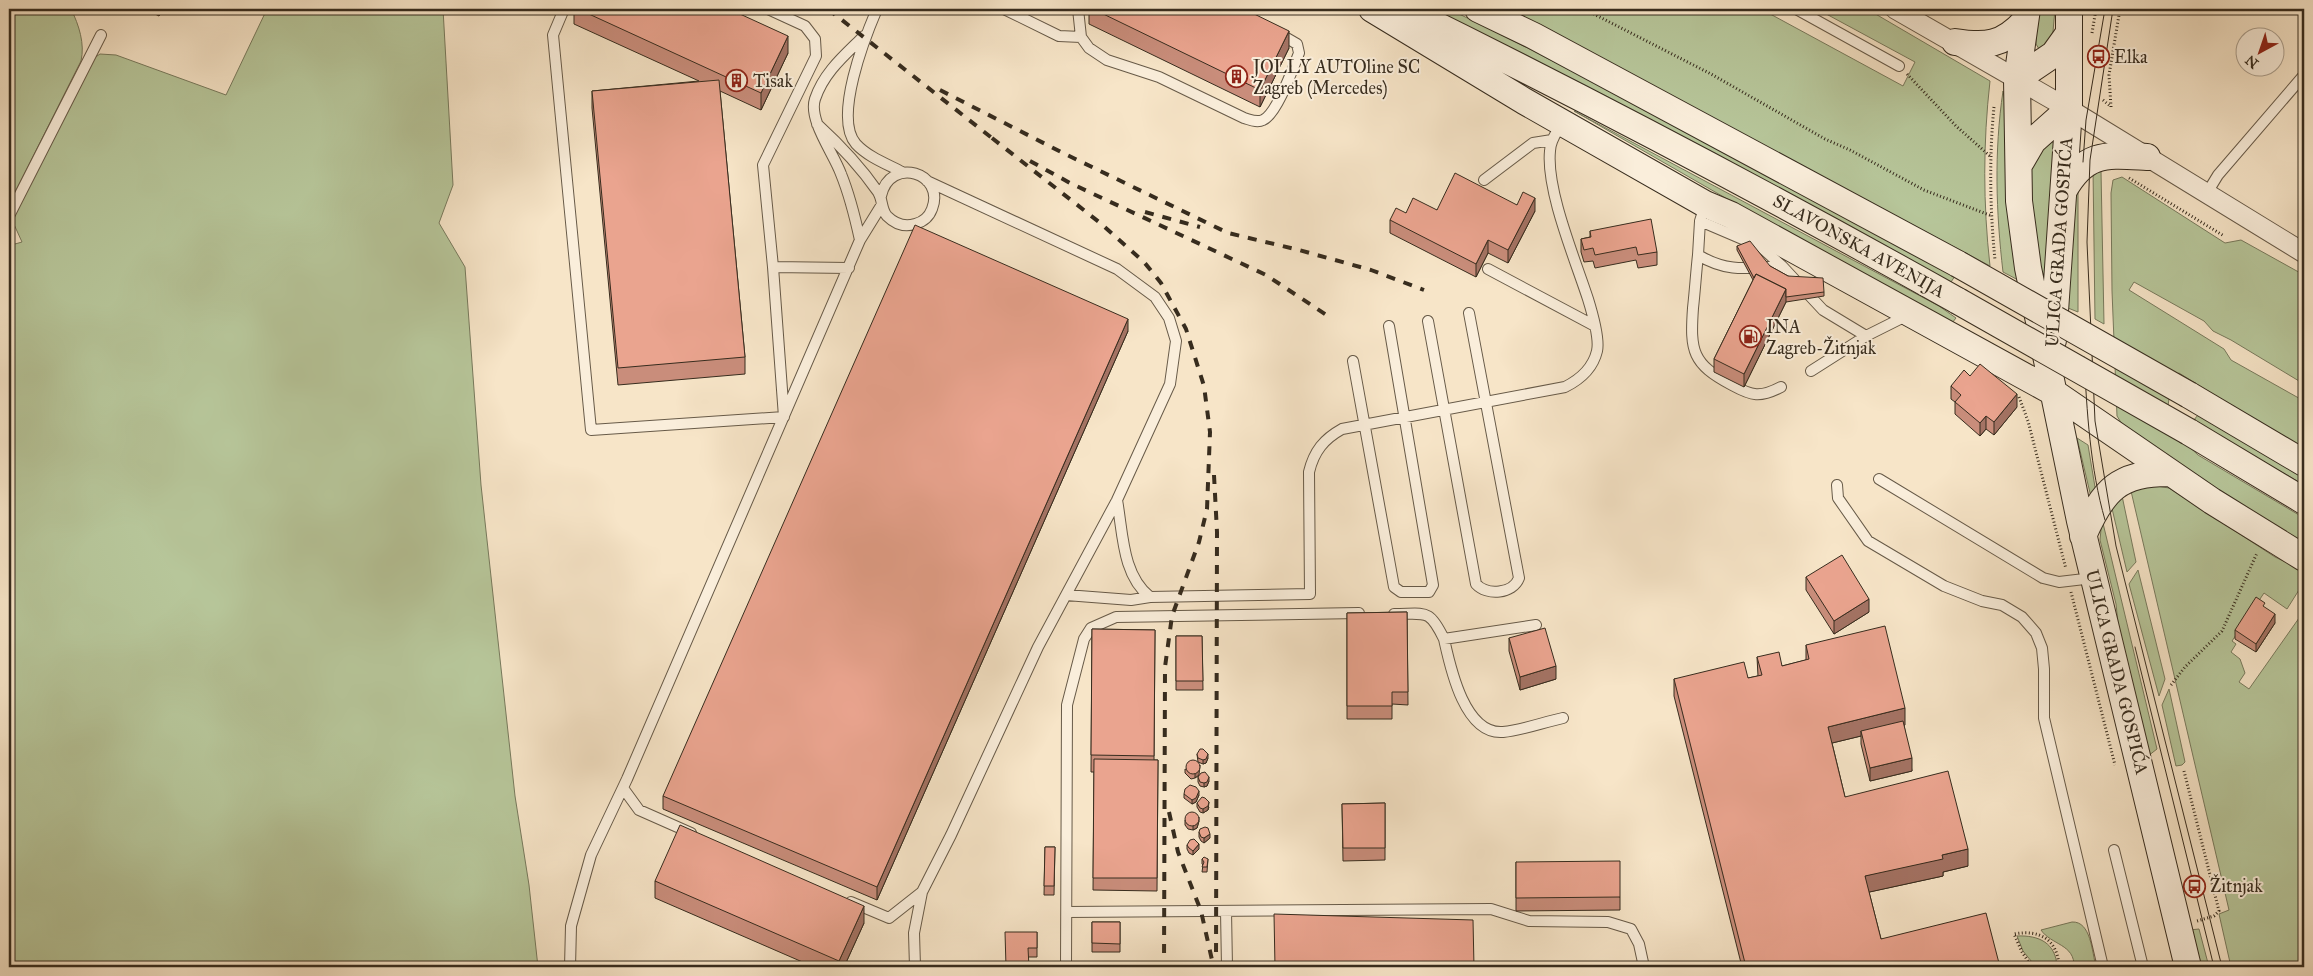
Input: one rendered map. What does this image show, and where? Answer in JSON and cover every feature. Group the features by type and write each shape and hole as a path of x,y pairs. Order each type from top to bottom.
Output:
{"main road":[{"path":"1372,9 1558,131 1703,212 1731,215 1910,314 2052,384 2171,473 2274,541 2304,558"},
{"name":"SLAVONSKA AVENIJA","path":"1404,9 1643,130 1801,214 1958,300 2304,500"},
{"name":"SLAVONSKA AVENIJA","path":"1478,9 1534,36 1958,264 2189,395 2304,463"},
{"path":"1955,42 1976,46 1996,42 2015,32 2026,15"},
{"name":"ULICA GRADA GOSPIĆA","path":"2026,15 2017,79 2019,201 2028,268 2083,536 2188,967"},
{"path":"2017,79 2054,54 2069,21"},
{"name":"ULICA GRADA GOSPIĆA","path":"2052,384 2069,109 2069,21"},
{"path":"2019,165 2033,141 2069,109"},
{"path":"2064,190 2073,174 2090,160 2104,155 2147,157"},
{"path":"2083,536 2100,502 2116,485 2139,475 2171,473"}],"street":[{"path":"1895,9 2069,109 2304,253"}],"lane":[{"path":"564,9 552,35 592,430 784,418"},
{"path":"768,9 805,26 815,40 816,56 763,165 773,267 784,418"},
{"path":"877,9 864,36 848,98 848,126 855,143 870,156 902,172 920,175 927,181 1117,268 1155,297 1169,318 1176,341 1170,384 1117,500 1038,647 951,835 922,892 914,933 915,967"},
{"path":"1004,9 1059,36 1082,37"},
{"path":"1078,9 1082,37 1089,48 1107,60 1159,77 1256,122 1265,120 1274,108 1299,54 1297,44 1268,28"},
{"path":"1796,9 1899,66"},
{"path":"9,216 101,35"},
{"path":"860,240 853,208 840,172 817,124 814,101 830,70 864,36"},
{"path":"2206,193 2218,175 2304,75"},
{"path":"817,124 860,167 892,221 900,225 919,223 930,214 934,204 934,195 927,181"},
{"path":"1484,180 1533,143 1558,131"},
{"path":"1066,595 1131,600 1150,597 1310,594 1309,472 1313,457 1329,436 1342,428 1565,387 1577,381 1586,373 1597,351 1595,326 1551,180 1550,150 1558,131"},
{"path":"570,967 571,926 591,855 623,788 860,240 881,201 886,182 902,172"},
{"path":"1781,387 1767,394 1750,394 1713,375 1696,356 1691,341 1703,212 1761,247 1782,266 1823,310 1866,336"},
{"path":"1698,255 1712,264 1728,268 1782,266"},
{"path":"773,267 848,268"},
{"path":"1488,269 1595,326"},
{"path":"1428,321 1446,410 1476,584 1485,591 1506,591 1513,588 1519,578 1469,314"},
{"path":"1811,372 1866,336 1910,314"},
{"path":"1353,361 1394,587 1401,592 1429,592 1433,585 1389,326"},
{"path":"1879,479 2043,578 2069,582 2094,578"},
{"path":"1837,486 1838,498 1868,541 1944,586 1982,601 2002,604 2022,617 2036,633 2042,648 2044,669 2044,718 2103,967"},
{"path":"1117,500 1129,566 1140,588 1150,597"},
{"path":"1066,967 1067,704 1078,656 1084,639 1091,628 1116,617 1367,614"},
{"path":"1386,614 1425,614 1435,619 1444,639 1460,697 1475,719 1490,730 1502,732 1563,718"},
{"path":"1444,639 1536,625"},
{"path":"623,788 639,810 701,837"},
{"path":"2114,850 2143,967"},
{"path":"844,899 889,918 922,892"},
{"path":"1066,912 1491,909 1528,921 1608,922 1631,929 1639,944 1644,967"},
{"path":"1226,911 1227,967"}],"path":[{"path":"1584,9 1605,21 1649,40 1825,139 1850,150 1924,190 1992,216"},
{"path":"2103,100 2110,107 2109,75 2120,9"},
{"path":"1899,66 1956,126 1992,158"},
{"path":"1994,104 1992,216 1996,265"},
{"path":"2124,175 2224,236"},
{"path":"2016,391 2028,421"},
{"path":"2171,685 2185,667 2222,631 2261,545"},
{"path":"2184,771 2219,911 2214,916 2191,923"},
{"path":"2032,967 2022,952 2014,934 2035,933 2046,938 2055,948 2059,967"}],"green space":[{"path":"9,9 71,9 79,28 82,41 82,55 81,61 9,204"},
{"path":"267,9 443,9 453,185 439,223 465,267 481,485 515,796 529,885 538,967 9,967 9,235 15,244 22,242 12,220 94,58 100,54 116,55 226,95"},
{"path":"1422,9 1449,9 1512,40 1807,193 1955,276 1949,285"},
{"path":"1495,9 1761,9 1903,86 1915,62 1817,9 1867,9 1990,81 1986,127 1985,174 1990,266 1635,77"},
{"path":"2037,9 2055,9 2052,43 2039,49 2036,44"},
{"path":"2003,91 2009,119 2020,281 2003,272 1997,159"},
{"path":"1574,111 1939,306 1956,318 1952,323 1945,324"},
{"path":"2055,138 2043,295 2027,182 2030,161"},
{"path":"2093,169 2101,171 2104,324 2095,319"},
{"path":"2122,177 2225,243 2241,240 2304,275 2304,384 2213,331 2204,321 2134,282 2129,290 2224,349 2231,360 2304,401 2304,451 2179,373 2172,377 2168,406 2177,435 2198,455 2304,518 2304,547 2125,429 2117,416 2112,291 2111,193 2113,180"},
{"path":"2078,178 2078,312 2068,308 2071,210"},
{"path":"2198,415 2304,478 2304,485 2193,421"},
{"path":"2077,438 2088,445 2096,493 2091,497"},
{"path":"2150,485 2169,488 2275,557 2304,571 2304,582 2287,609 2264,593 2232,641 2236,644 2231,652 2240,659 2245,673 2239,682 2249,689 2304,611 2304,967 2231,967 2219,914 2229,910 2131,491"},
{"path":"2121,491 2136,562 2127,572 2110,500"},
{"path":"2102,519 2157,749 2148,756 2121,651 2116,604 2100,540"},
{"path":"2138,570 2165,679 2159,696 2129,584"},
{"path":"2169,689 2185,762 2182,765 2176,766 2162,705"},
{"path":"2072,922 2083,926 2087,932 2096,967 2074,967 2073,959 2067,949 2045,935 2041,930"},
{"path":"2199,929 2209,967 2199,967 2189,930"},
{"path":"2017,936 2032,937 2045,942 2053,952 2057,967 2036,967 2023,951"}],"building":[{"name":"Tisak","path":"578,9 729,9 788,36 761,93"},
{"name":"JOLLY AUTOline SC Zagreb (Mercedes)","path":"1093,9 1244,9 1289,31 1260,90"},
{"path":"719,80 745,357 618,368 592,91"},
{"path":"1455,173 1517,205 1523,192 1535,198 1508,250 1488,240 1476,264 1390,220 1396,208 1406,213 1413,198 1437,210"},
{"path":"1651,219 1657,252 1638,255 1636,247 1595,255 1593,248 1584,250 1581,239 1591,237 1590,231"},
{"path":"915,225 1128,319 877,887 663,796"},
{"path":"1750,241 1770,266 1788,276 1823,278 1824,292 1786,297 1786,289 1756,274 1754,278 1737,246"},
{"name":"INA Zagreb-Žitnjak","path":"1756,274 1786,289 1744,374 1714,359"},
{"path":"1980,364 2017,394 1994,422 1986,416 1980,423 1955,402 1961,395 1951,386 1964,370 1970,376"},
{"path":"1842,555 1869,599 1834,621 1806,577"},
{"path":"2256,597 2265,603 2263,606 2275,614 2256,644 2235,630"},
{"path":"1407,612 1408,692 1392,692 1392,706 1347,706 1347,613"},
{"path":"1885,626 1905,708 1828,727 1845,797 1948,771 1968,849 1942,855 1943,859 1865,876 1881,939 1986,913 2000,967 1746,967 1674,679 1744,662 1748,678 1762,675 1757,657 1779,652 1782,666 1809,659 1806,645"},
{"path":"1545,628 1556,666 1520,677 1509,638"},
{"path":"1092,629 1155,630 1154,756 1091,755"},
{"path":"1176,636 1202,636 1203,681 1176,681"},
{"path":"1903,721 1912,758 1870,768 1861,731"},
{"path":"1200,749 1203,749 1208,754 1206,759 1198,758 1197,754"},
{"path":"1094,759 1158,760 1157,878 1093,878"},
{"path":"1193,760 1198,762 1200,767 1198,772 1193,774 1188,772 1186,767 1188,762"},
{"path":"1205,772 1209,777 1207,782 1200,782 1198,777 1201,773"},
{"path":"1190,785 1196,787 1199,791 1196,798 1192,800 1184,794 1185,789"},
{"path":"1202,797 1209,802 1208,806 1203,809 1197,803"},
{"path":"1385,803 1385,848 1343,848 1342,804"},
{"path":"1192,812 1197,814 1199,819 1197,824 1192,826 1187,824 1185,819 1187,814"},
{"path":"680,825 864,906 839,961 655,881"},
{"path":"1208,828 1210,834 1204,838 1201,837 1199,832 1200,829"},
{"path":"1194,839 1199,844 1193,851 1187,845 1190,840"},
{"path":"1045,847 1055,847 1054,886 1044,886"},
{"path":"1204,857 1208,859 1207,867 1202,867 1204,862 1202,859"},
{"path":"1620,861 1620,897 1516,898 1516,862"},
{"path":"1274,914 1473,920 1474,967 1275,967"},
{"path":"1092,922 1120,922 1120,944 1092,943"},
{"path":"1005,932 1037,932 1037,948 1028,948 1029,967 1006,967"}],"tram line":[{"path":"2083,162 2086,120 2105,9"},
{"path":"2113,9 2090,160 2087,242 2095,421 2116,546 2222,967"},
{"path":"2084,357 2093,460 2105,520"},
{"path":"2135,647 2214,967"}],"railway":[{"path":"828,9 997,142"},
{"path":"940,90 1061,152 1228,233 1371,270 1424,290"},
{"path":"992,138 1099,222 1144,262 1161,283 1186,329 1204,386 1210,432 1207,509 1199,542 1172,616 1165,667 1164,967"},
{"path":"1030,161 1070,183 1266,275 1331,318"},
{"path":"1145,212 1200,227"},
{"path":"1214,475 1217,532 1216,967"},
{"path":"1169,812 1178,852 1201,911 1212,960"}],"place":[{"name":"Elka","path":"2098,57"},
{"name":"JOLLY AUTOline SC Zagreb (Mercedes)","path":"1237,77"},
{"name":"Tisak","path":"737,81"},
{"name":"INA Zagreb-Žitnjak","path":"1750,337"},
{"name":"Žitnjak","path":"2194,886"}]}
